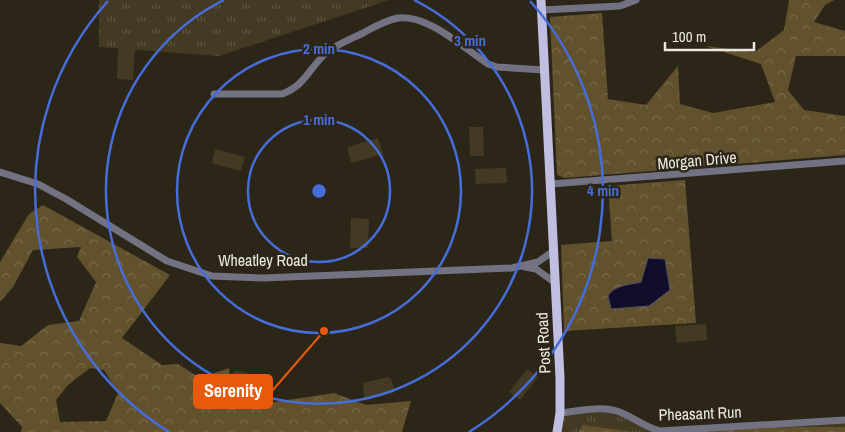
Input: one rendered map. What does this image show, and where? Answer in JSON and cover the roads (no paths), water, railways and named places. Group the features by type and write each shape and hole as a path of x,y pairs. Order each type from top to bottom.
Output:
{"main road":[{"path":"541,0 551,184 552,252"},
{"name":"Post Road","path":"552,252 560,413 557,432"}],"street":[{"path":"541,10 620,6 636,0"},
{"path":"214,94 282,94 290,91 302,82 324,54 334,47 387,21 400,18 424,22 436,28 497,68 544,70"},
{"name":"Morgan Drive","path":"551,184 845,161"},
{"name":"Wheatley Road","path":"0,172 38,184 167,261 212,276 263,278 522,267 536,269 554,282"},
{"name":"Wheatley Road","path":"522,267 538,262 552,252"},
{"name":"Pheasant Run","path":"560,413 597,409 615,410 650,429 660,431 845,420"}],"place":[{"name":"Serenity","path":"324,331"}]}
